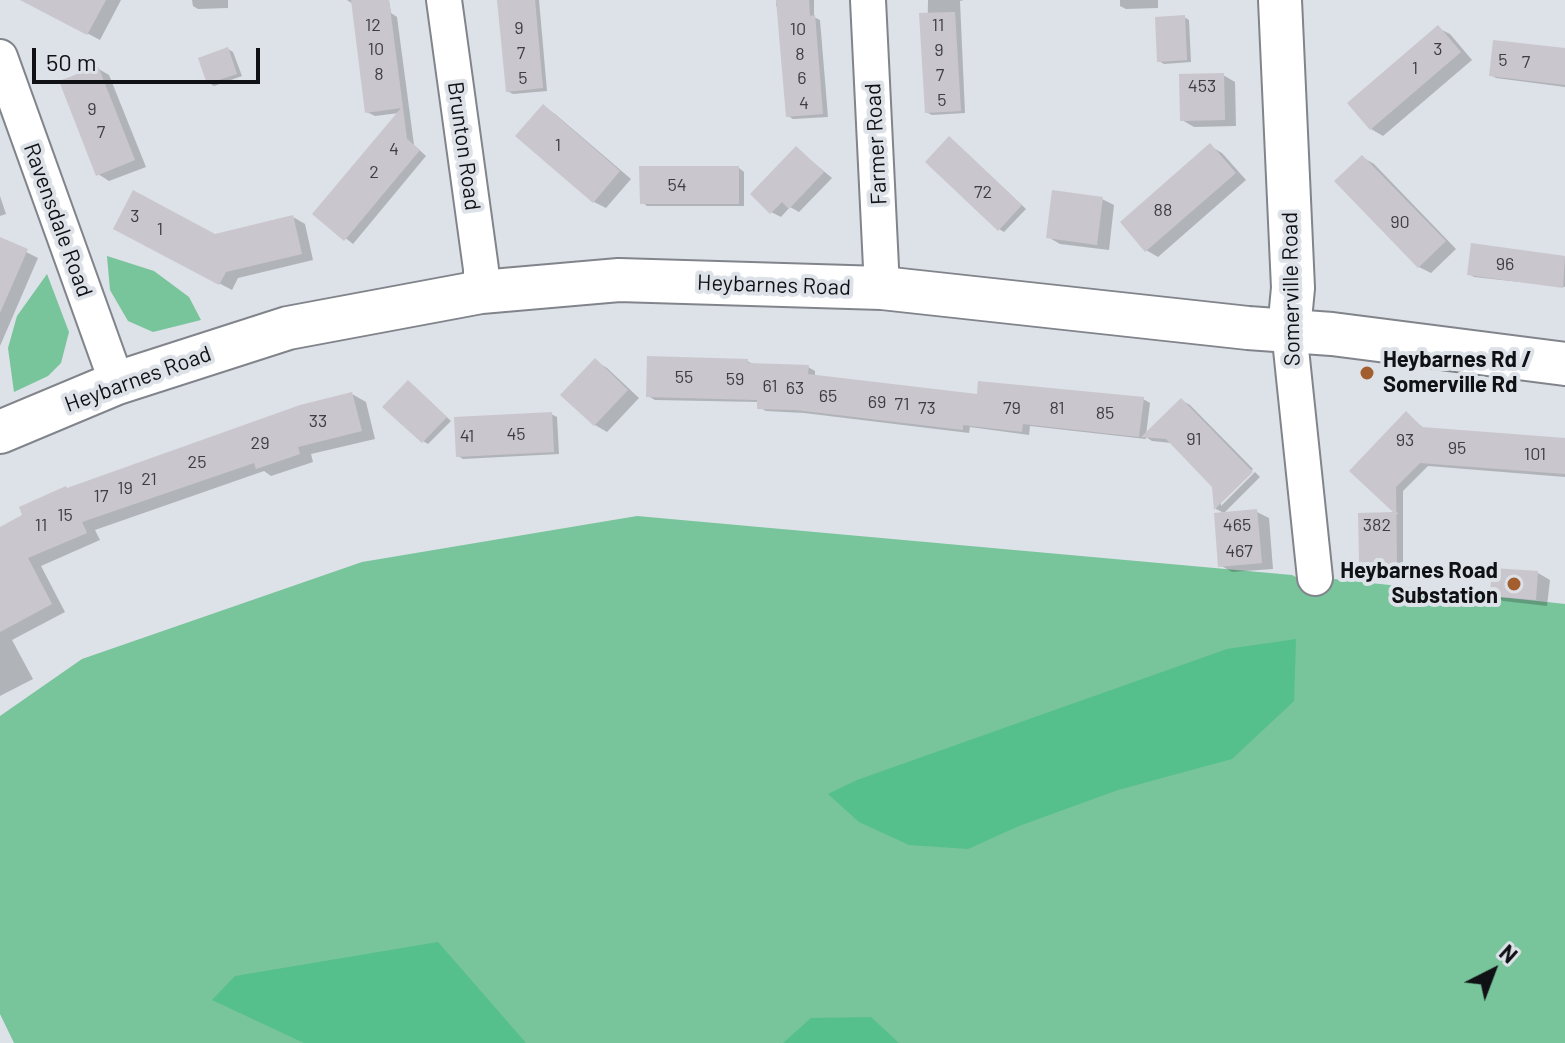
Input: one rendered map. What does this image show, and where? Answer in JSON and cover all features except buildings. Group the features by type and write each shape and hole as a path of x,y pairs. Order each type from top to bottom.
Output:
{"street":[{"name":"Brunton Road","path":"444,0 481,269 481,292"},
{"name":"Farmer Road","path":"868,0 882,288"},
{"name":"Somerville Road","path":"1280,0 1293,288 1289,330 1315,578"},
{"name":"Ravensdale Road","path":"0,57 117,383"},
{"name":"Heybarnes Road","path":"0,432 117,383 288,328 481,292 619,280 882,288 1289,330 1565,364"}],"green space":[{"path":"107,256 154,271 189,297 201,320 153,332 128,321 110,290"},
{"path":"47,274 69,332 61,363 48,376 14,392 8,348 17,316"},
{"path":"637,516 1292,575 1313,586 1334,579 1565,604 1565,1043 14,1043 0,1014 0,716 82,659 362,562"},
{"path":"1296,639 1294,701 1232,759 1118,790 1019,826 968,849 909,845 859,822 828,794 857,780 1227,649"},
{"path":"438,942 526,1043 304,1043 212,1000 235,976"},
{"path":"871,1017 899,1043 783,1043 811,1018"}],"place":[{"name":"Heybarnes Rd / Somerville Rd","path":"1367,373"},
{"name":"Heybarnes Road Substation","path":"1514,584"}]}
